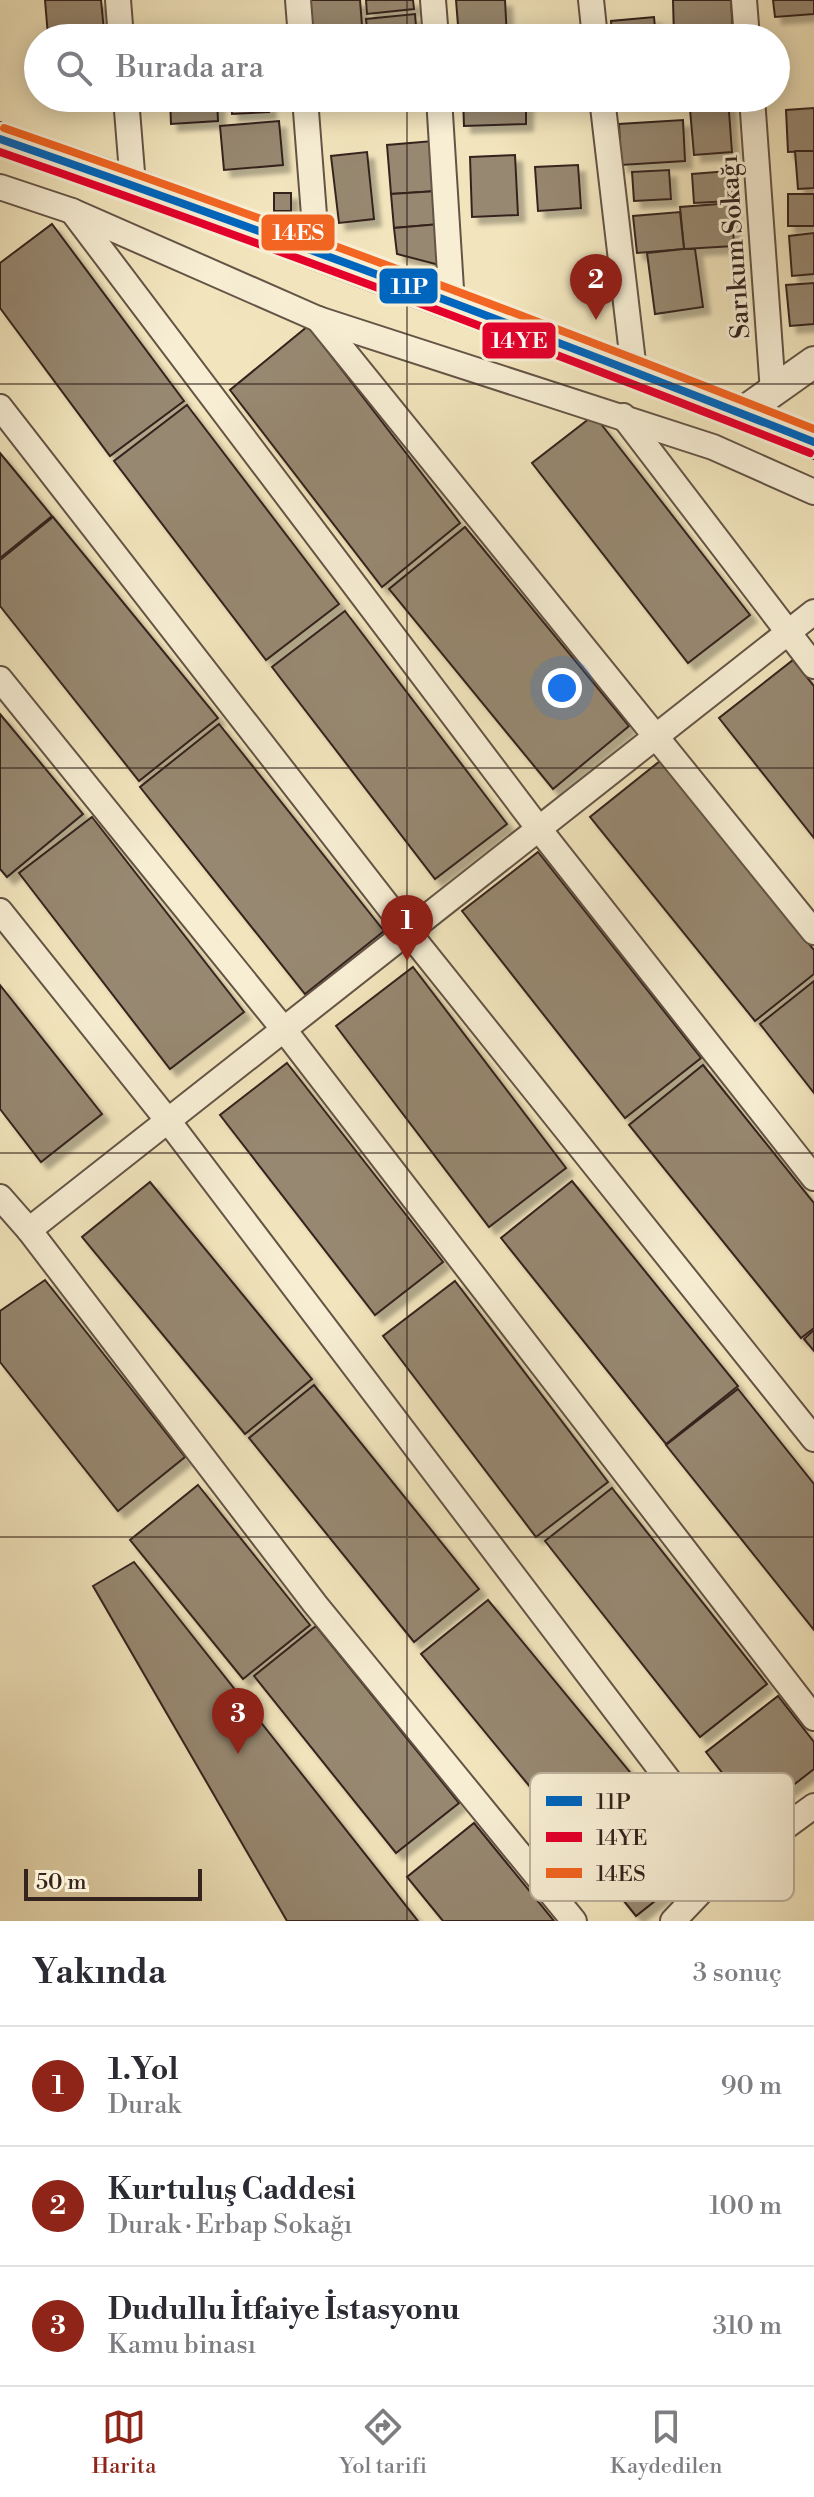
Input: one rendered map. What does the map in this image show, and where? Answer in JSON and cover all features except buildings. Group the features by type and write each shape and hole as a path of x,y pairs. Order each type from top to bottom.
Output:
{"main road":[{"path":"0,139 133,185 634,371 814,442"}],"street":[{"path":"118,0 120,24"},
{"path":"298,0 300,24"},
{"path":"433,0 435,24"},
{"path":"591,0 594,24"},
{"path":"744,0 746,24"},
{"path":"127,112 133,185"},
{"path":"306,112 317,254"},
{"path":"440,112 452,305"},
{"path":"604,112 634,371"},
{"name":"Sarıkum Sokağı","path":"753,112 773,392"},
{"path":"0,187 72,211 318,319 713,447 814,492"},
{"path":"72,211 539,829 814,1178"},
{"path":"318,319 814,932"},
{"path":"742,413 814,362"},
{"path":"0,407 409,933 814,1439"},
{"path":"623,416 814,666"},
{"path":"29,1230 814,612"},
{"path":"0,679 285,1031 814,1718"},
{"path":"0,911 169,1122 663,1773"},
{"path":"0,1197 29,1230 315,1604 530,1867"},
{"path":"794,1821 814,1806"},
{"path":"558,1901 574,1921"},
{"path":"673,1921 692,1901"}],"transit line":[{"name":"14ES","path":"4,128 410,274 814,429"},
{"name":"11P","path":"0,139 409,286 814,442"},
{"name":"14YE","path":"0,152 406,298 810,453"}],"place":[{"name":"Kurtuluş Caddesi","path":"596,320"},
{"name":"1.Yol","path":"407,961"},
{"name":"Dudullu İtfaiye İstasyonu","path":"238,1754"}]}
